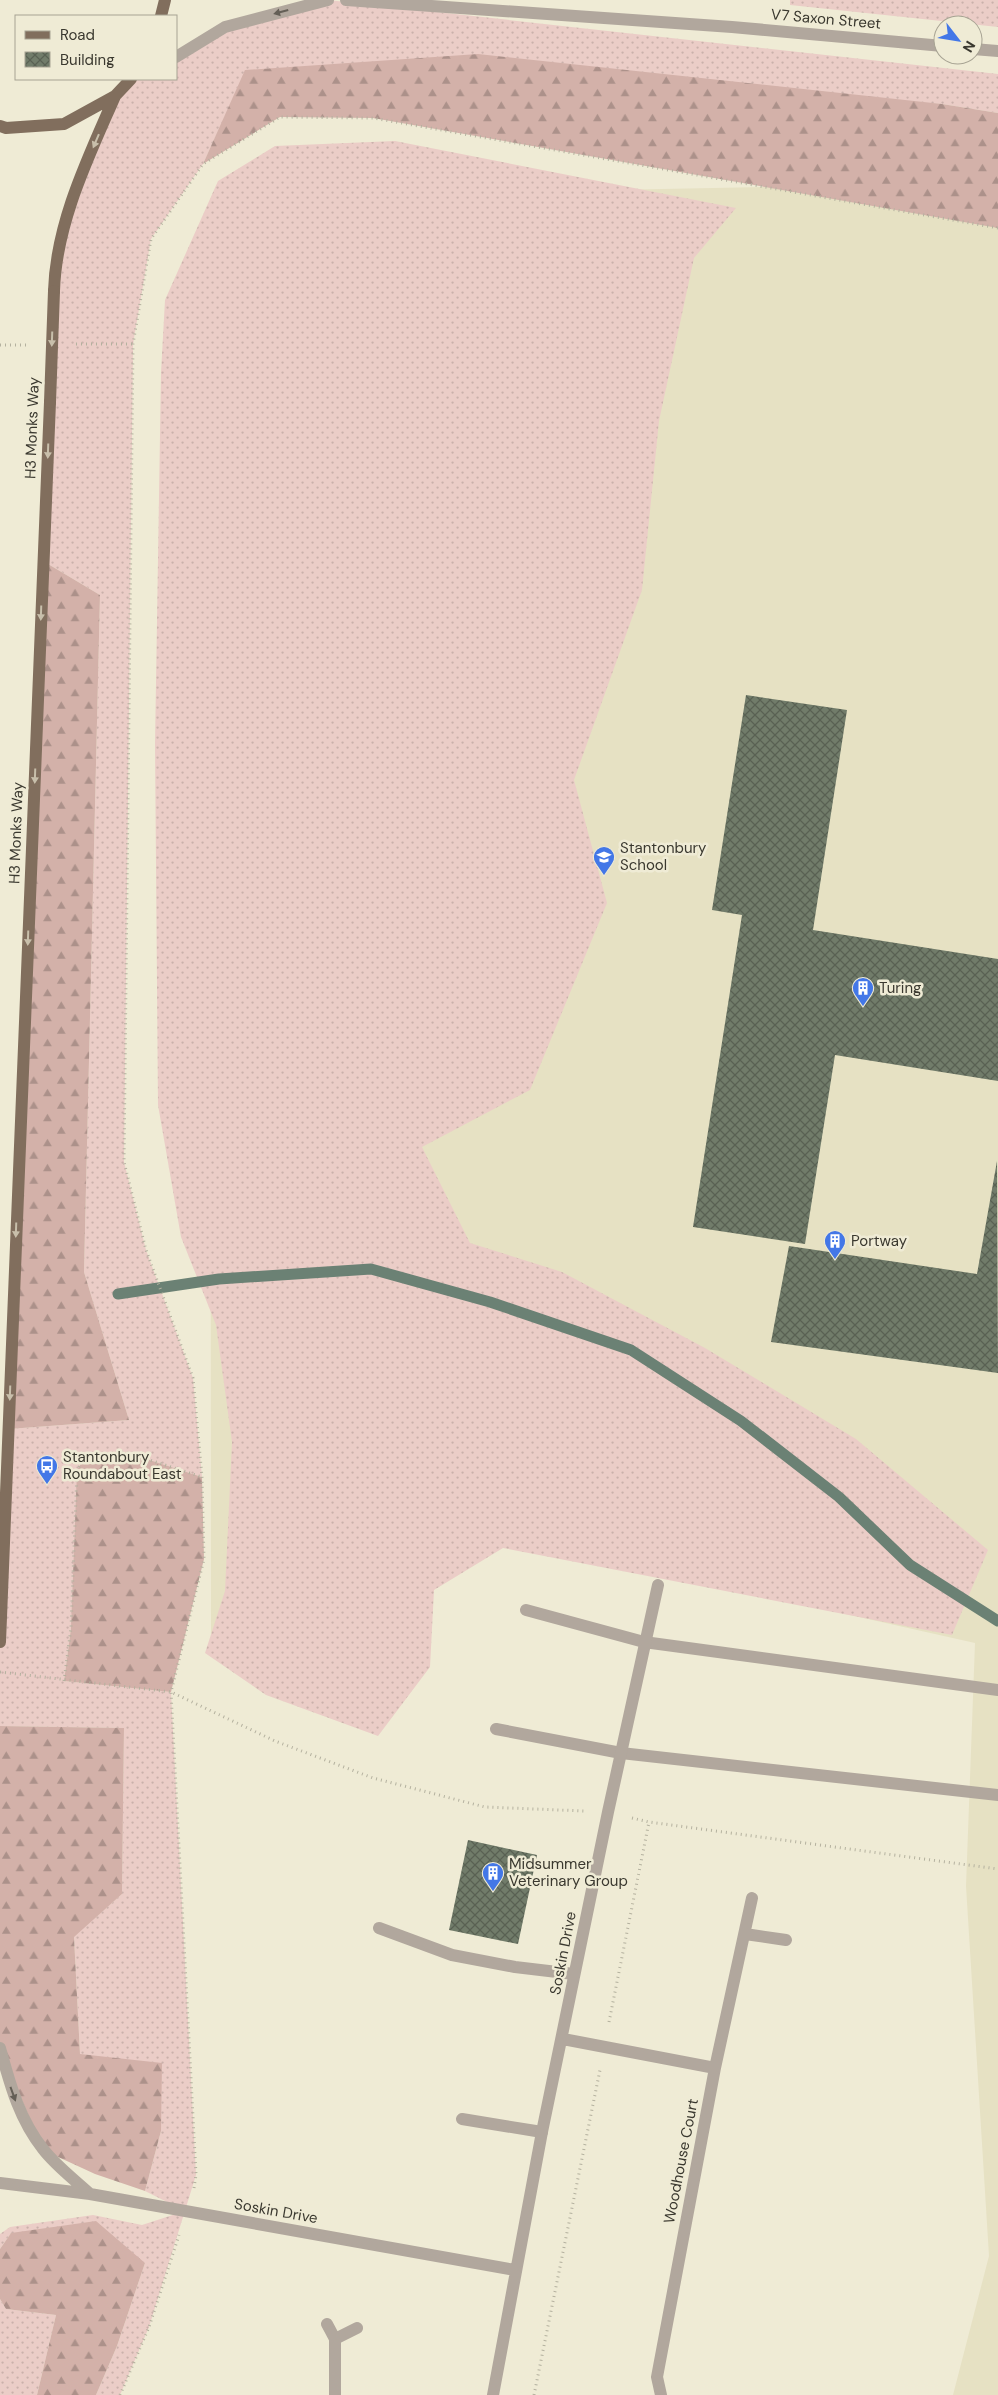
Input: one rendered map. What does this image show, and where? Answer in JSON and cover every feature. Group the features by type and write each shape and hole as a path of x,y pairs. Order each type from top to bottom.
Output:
{"main road":[{"path":"161,15 165,0"},
{"path":"0,126 6,128 64,124 115,96 128,83"},
{"name":"H3 Monks Way","path":"0,1642 55,262 79,180 115,96"}],"street":[{"path":"178,55 225,27 328,0"},
{"name":"V7 Saxon Street","path":"346,0 732,28 933,45"},
{"path":"983,50 998,51"},
{"name":"Soskin Drive","path":"493,2395 515,2270 542,2132 563,2039 574,1974 644,1642 658,1585"},
{"path":"526,1610 644,1642 998,1690"},
{"path":"496,1729 621,1753 998,1795"},
{"name":"Woodhouse Court","path":"662,2395 656,2377 715,2068 752,1898"},
{"path":"379,1928 452,1955 515,1967 574,1974"},
{"path":"745,1934 786,1940"},
{"path":"563,2039 715,2068"},
{"path":"0,2048 10,2087 22,2116 43,2150 90,2194"},
{"path":"462,2119 542,2132"},
{"name":"Soskin Drive","path":"0,2183 90,2194 515,2270"},
{"path":"327,2324 335,2339 335,2395"},
{"path":"335,2339 357,2328"}],"path":[{"path":"120,2395 149,2327 196,2183 170,1692 204,1559 202,1477 193,1378 146,1250 124,1162 134,344 151,239 203,164 280,117 373,118 998,228"},
{"path":"64,1681 71,1628 77,1471 85,1456 125,1452 202,1477"},
{"path":"0,1672 170,1692 275,1741 373,1778 485,1807 608,1812 649,1822 998,1870"},
{"path":"534,2395 649,1822"}],"shaded area":[{"path":"328,0 998,74 998,113 942,104 246,70 203,164 151,239 133,344 124,1162 146,1250 193,1378 202,1477 125,1452 71,1628 64,1681 171,1692 196,2175 185,2211 145,2191 161,2131 80,2054 74,1936 122,1894 124,1728 0,1726 0,1642 9,1429 129,1420 84,1272 100,595 43,561 55,263 79,180 125,87 137,80 178,80 178,56 225,27"},
{"path":"790,0 998,0 998,27 983,25 983,15 933,15 933,20 790,5"},
{"path":"395,141 736,208 694,258 659,421 642,590 574,780 607,903 530,1090 422,1147 470,1243 562,1272 705,1348 856,1439 988,1550 952,1635 503,1548 434,1590 430,1667 378,1736 266,1695 205,1653 225,1591 232,1442 216,1325 181,1237 158,1105 155,745 161,373 165,300 218,181 275,146"},
{"name":"Stantonbury School","path":"766,187 998,223 998,2395 953,2395 989,2256 966,1886 975,1643 462,1528 211,1634 210,198"},
{"path":"185,2211 149,2327 120,2395 96,2395 117,2346 145,2263 11,2233 0,2249 0,2234 10,2227 93,2215 142,2225"},
{"path":"0,2299 6,2309 56,2315 37,2395 0,2395"}],"green space":[{"path":"478,54 942,104 998,113 998,228 373,118 280,117 203,164 245,70"},
{"path":"43,561 100,595 84,1272 129,1420 9,1429"},
{"path":"125,1452 202,1477 204,1559 171,1692 64,1681 71,1628 77,1471 85,1456"},
{"path":"0,1726 124,1728 122,1894 74,1937 80,2054 162,2063 161,2131 145,2191 95,2174 43,2150 0,2048"},
{"path":"96,2221 145,2263 117,2346 96,2395 37,2395 56,2315 6,2309 0,2299 0,2249 11,2233"}],"building":[{"name":"Turing","path":"746,695 847,710 813,930 998,959 998,1081 835,1055 805,1244 693,1227 742,915 712,910"},
{"name":"Portway","path":"997,1161 998,1373 771,1342 789,1246 977,1274"},
{"name":"Midsummer Veterinary Group","path":"468,1840 537,1855 518,1944 449,1930"}],"waterway":[{"path":"118,1294 219,1279 371,1269 490,1302 631,1350 741,1421 839,1497 910,1565 998,1621"}],"place":[{"name":"Stantonbury School","path":"604,876"},
{"name":"Turing","path":"863,1007"},
{"name":"Portway","path":"835,1260"},
{"name":"Stantonbury Roundabout East","path":"47,1485"},
{"name":"Midsummer Veterinary Group","path":"493,1892"}]}
